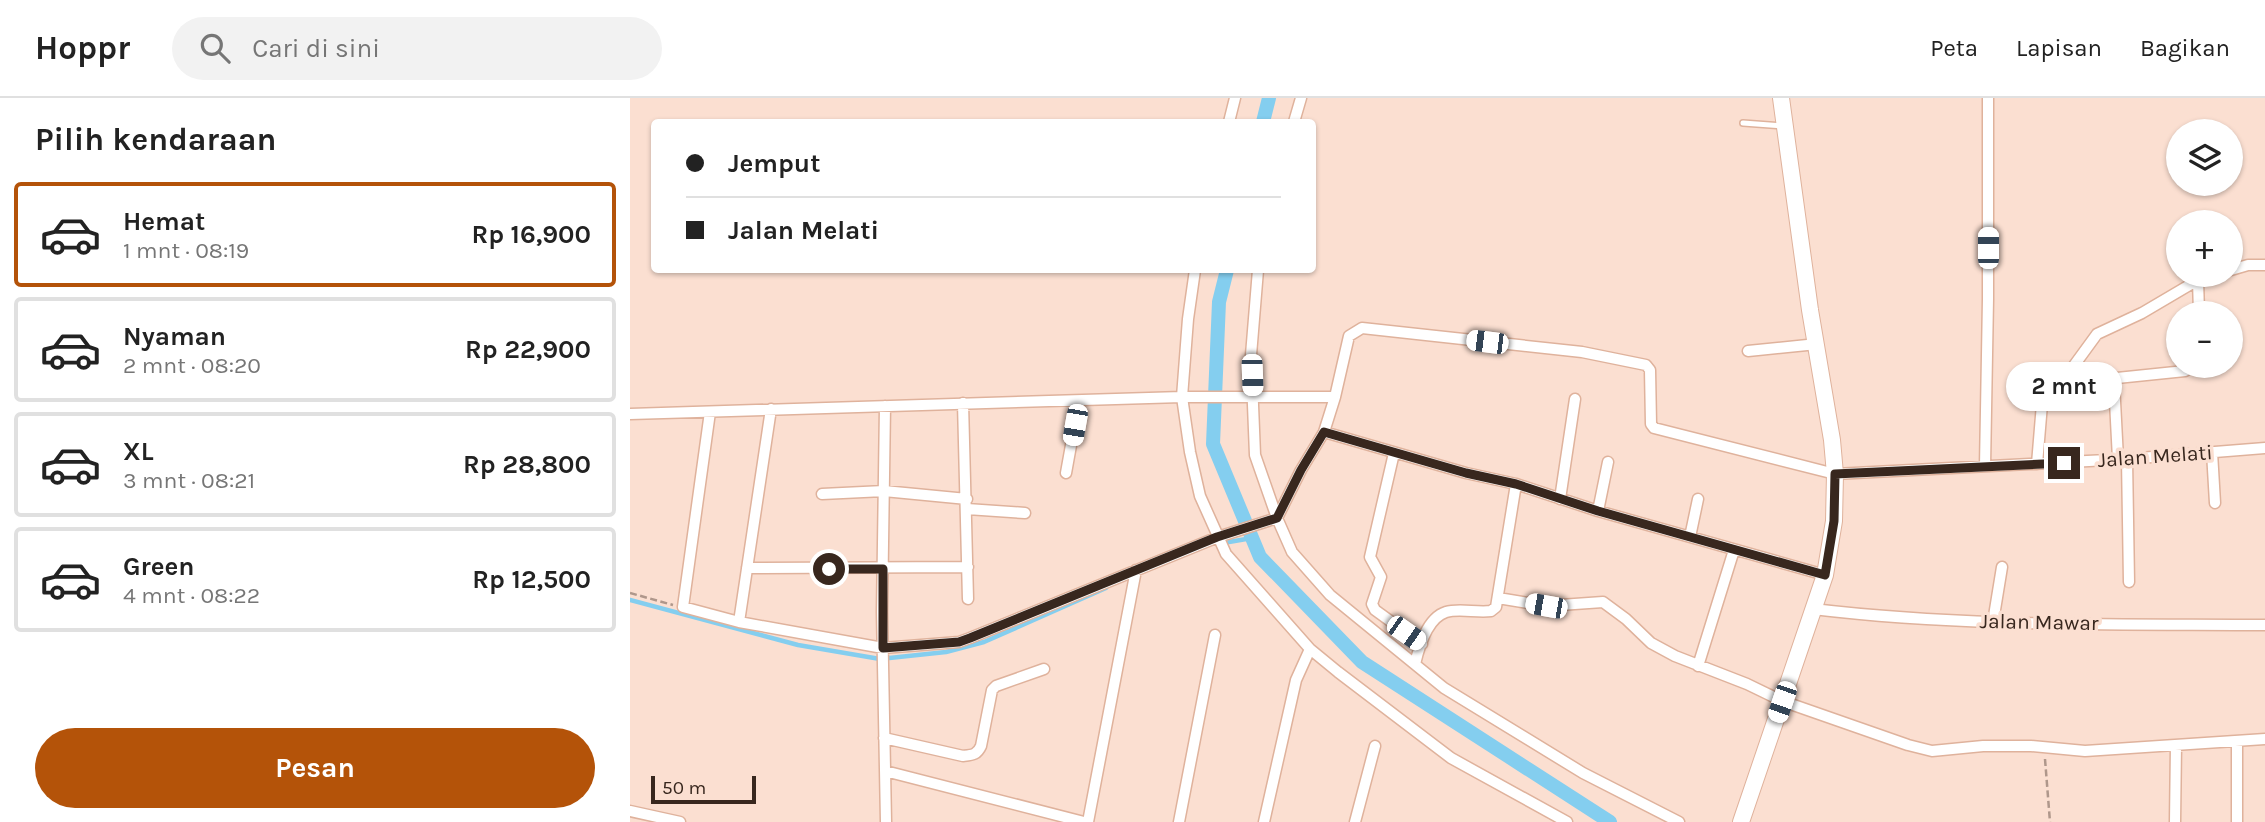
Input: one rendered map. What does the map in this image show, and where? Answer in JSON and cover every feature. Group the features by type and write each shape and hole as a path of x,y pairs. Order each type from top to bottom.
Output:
{"main road":[{"path":"1741,822 1825,575 1834,521 1835,474 1781,98"}],"street":[{"path":"1229,119 1235,98"},
{"path":"1295,119 1301,98"},
{"path":"1985,466 1987,98"},
{"path":"2243,266 2265,265"},
{"path":"1195,273 1188,319 1186,397 1190,452 1200,496 1226,554 1310,649 1451,758 1567,822"},
{"path":"1258,273 1247,396 1255,455 1275,519 1292,552 1330,595 1444,688 1583,773 1679,822"},
{"path":"2037,464 2042,404 2070,370 2091,338 2186,287"},
{"name":"Jalan Melati","path":"1335,397 1349,336 1362,328 1582,352 1646,365 1650,370 1651,424 1654,428 1835,474 2122,459 2265,448"},
{"path":"1748,351 1817,344"},
{"path":"2129,582 2122,459 2114,382 2117,378 2166,373"},
{"path":"630,414 1186,397 1335,397 1324,432 1275,519 1220,536 959,642 883,656 683,607 710,412"},
{"path":"1560,499 1575,399"},
{"path":"1066,472 1079,401"},
{"path":"963,403 968,599"},
{"path":"885,406 883,656 886,822"},
{"path":"740,622 771,409"},
{"path":"1324,432 1516,484 1598,511 1825,575"},
{"path":"2212,452 2215,503"},
{"path":"1394,453 1370,557 1381,577 1372,604 1375,610 1422,644"},
{"path":"1598,511 1608,462"},
{"path":"1415,664 1429,626 1438,616 1447,612 1491,611 1496,607 1516,484"},
{"path":"822,494 884,491 1025,513"},
{"path":"1690,537 1698,499"},
{"path":"1698,666 1734,550"},
{"path":"747,568 968,567"},
{"path":"1993,622 2002,567"},
{"path":"885,771 1086,822 1136,570"},
{"path":"1498,598 1546,606 1603,603 1626,619 1651,643 1698,666 1746,684 1782,702 1932,751 1983,746 2085,751 2265,739"},
{"name":"Jalan Mawar","path":"1813,609 1873,616 1993,622 2265,625"},
{"path":"1179,822 1215,635"},
{"path":"1264,822 1296,680 1310,649"},
{"path":"884,738 963,756 972,755 978,752 981,746 992,690 996,686 1044,668"},
{"path":"2236,741 2237,822"},
{"path":"2175,822 2176,745"},
{"path":"1355,822 1375,746"},
{"path":"630,811 680,822"}],"lane":[{"path":"1743,123 1786,126"}],"path":[{"path":"630,593 683,607"},
{"path":"2045,747 2050,822"}],"waterway":[{"path":"1264,119 1269,98"},
{"path":"1226,273 1219,302 1213,444 1260,557 1362,662 1610,822"},
{"path":"1229,542 1252,538"},
{"path":"630,600 798,645 880,659 946,652 984,642 1106,588"}],"route":[{"path":"829,569 883,569 883,648 959,642 1217,537 1277,518 1324,432 1466,473 1516,484 1598,511 1825,575 1834,521 1835,474 2064,463"}]}
